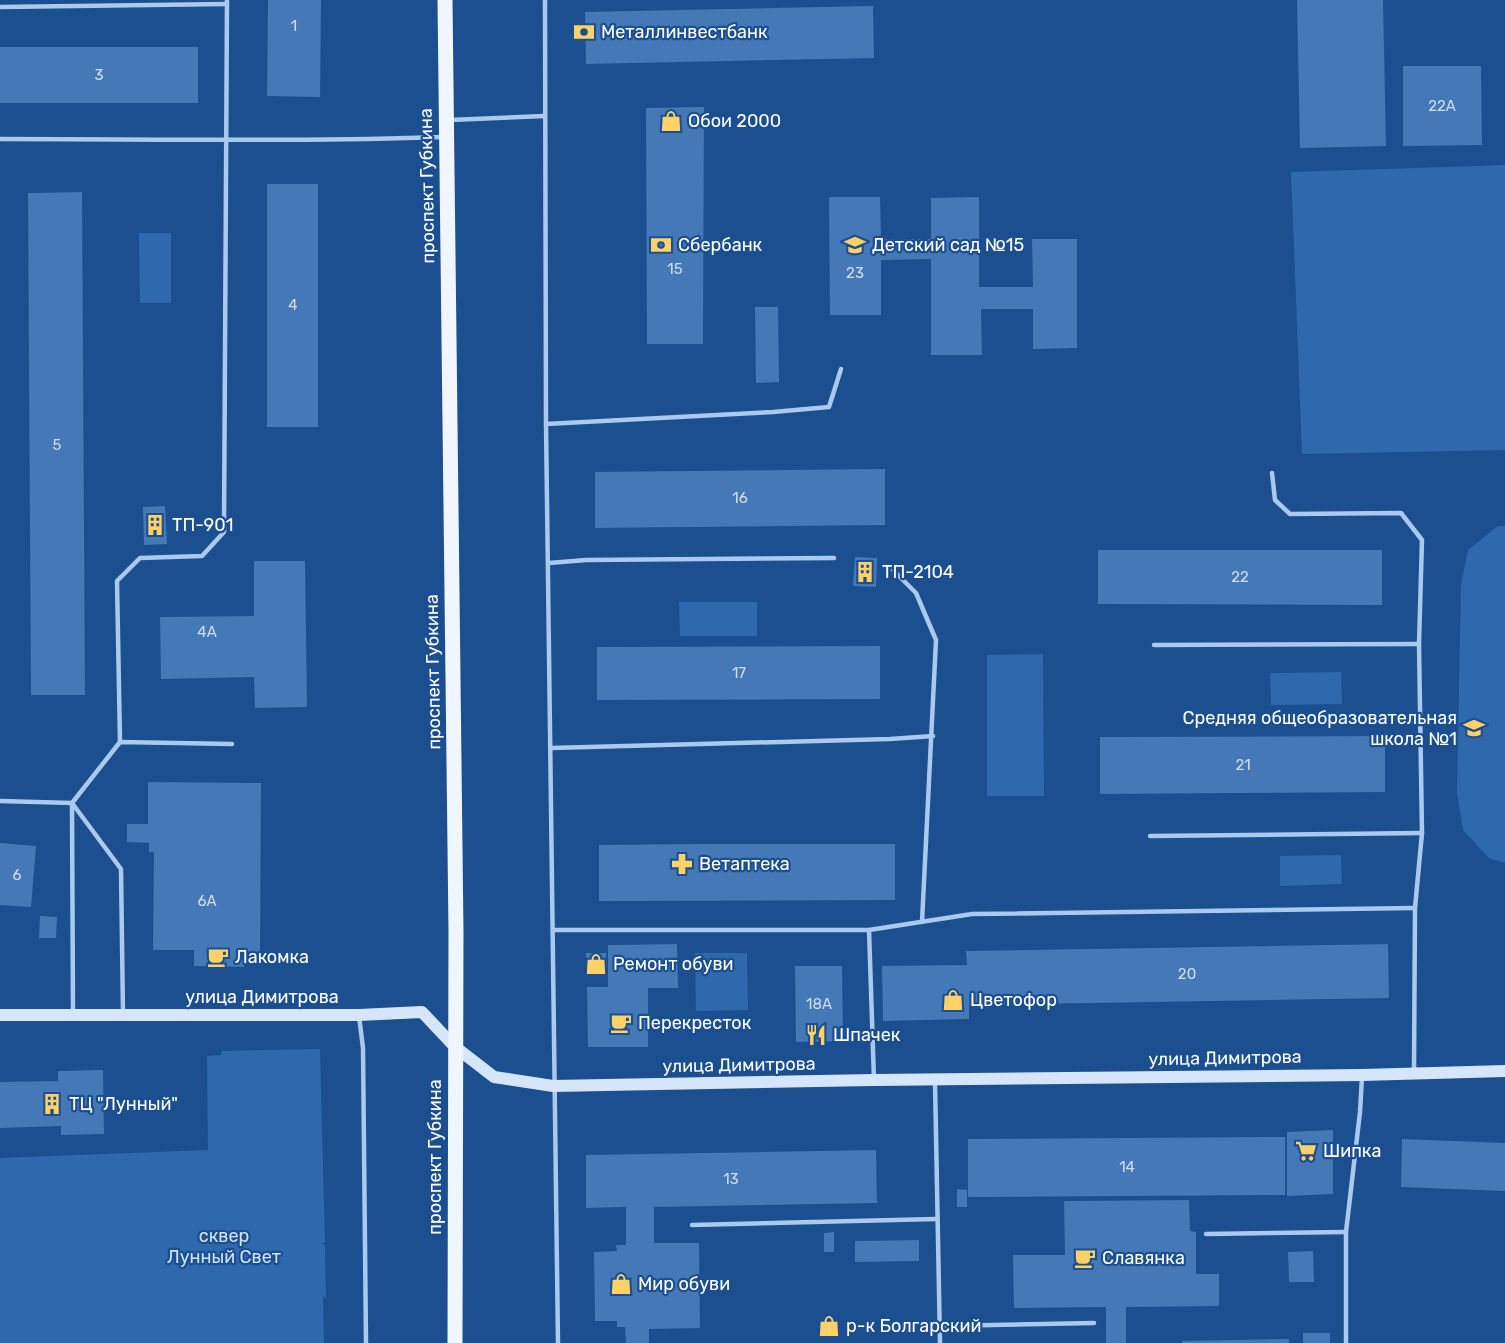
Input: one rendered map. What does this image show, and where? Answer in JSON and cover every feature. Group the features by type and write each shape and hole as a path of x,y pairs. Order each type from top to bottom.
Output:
{"main road":[{"name":"проспект Губкина","path":"444,0 456,932 454,1343"},
{"name":"улица Димитрова","path":"0,1015 358,1015 422,1012 454,1046 494,1077 553,1086 1505,1071"}],"lane":[{"path":"545,0 546,424 558,1343"},
{"path":"0,7 227,2 224,532 202,556 140,558 117,581 120,742 72,804 73,1014"},
{"path":"446,120 544,117"},
{"path":"0,139 338,140 445,137"},
{"path":"546,424 774,412 829,406 841,369"},
{"path":"1272,473 1275,500 1290,514 1401,513 1422,540 1419,644 1422,833 1415,908 1414,1074"},
{"path":"549,563 586,560 834,558"},
{"path":"893,570 916,593 936,640 922,922"},
{"path":"1154,645 1419,644"},
{"path":"551,748 890,740 933,736"},
{"path":"120,742 232,744"},
{"path":"0,801 72,804"},
{"path":"72,804 121,869 123,1014"},
{"path":"1150,836 1422,833"},
{"path":"554,930 870,930 972,914 1415,908"},
{"path":"870,930 874,1080"},
{"path":"358,1015 363,1048 366,1343"},
{"path":"1346,1343 1346,1232 1362,1075"},
{"path":"934,1079 940,1343"},
{"path":"692,1225 936,1219"},
{"path":"1206,1234 1346,1232"},
{"path":"940,1326 1094,1323"}],"green space":[{"path":"1505,165 1505,450 1302,454 1291,172"},
{"path":"139,233 171,233 171,303 140,303"},
{"path":"1498,526 1505,526 1505,863 1489,858 1463,830 1457,792 1461,584 1468,550"},
{"path":"679,602 757,602 757,636 680,636"},
{"path":"1043,654 1044,796 987,796 987,655"},
{"path":"1341,672 1342,704 1271,705 1270,673"},
{"path":"1341,855 1342,884 1280,886 1280,856"},
{"path":"695,953 747,953 748,1010 696,1011"},
{"name":"сквер Лунный Свет","path":"320,1049 325,1243 321,1243 325,1245 326,1299 323,1296 324,1343 0,1343 0,1158 208,1150 207,1056 221,1055 222,1051"}],"building":[{"path":"268,0 321,0 320,97 267,96"},
{"path":"1297,0 1383,0 1386,146 1300,148"},
{"path":"873,6 874,58 586,64 585,12"},
{"path":"0,47 198,47 198,103 0,103"},
{"path":"1403,66 1481,66 1482,145 1403,146"},
{"path":"704,107 703,344 647,344 646,108"},
{"path":"267,184 318,184 318,427 267,427"},
{"path":"82,192 85,695 31,695 28,193"},
{"path":"829,197 880,197 881,239 931,239 931,198 979,197 979,287 1033,287 1032,239 1077,239 1077,348 1033,349 1033,309 981,309 982,355 931,355 931,259 881,260 881,315 830,315"},
{"path":"755,307 778,307 779,382 756,383"},
{"path":"885,469 885,525 595,528 595,472"},
{"name":"ТП-901","path":"165,506 167,544 144,545 143,507"},
{"path":"1098,550 1382,550 1382,605 1098,604"},
{"name":"ТП-2104","path":"855,557 877,558 876,587 853,586"},
{"path":"254,561 305,561 307,707 255,708 254,677 161,679 160,617 254,616"},
{"path":"880,646 880,699 597,700 597,647"},
{"path":"1385,736 1385,792 1100,794 1100,737"},
{"path":"148,782 261,783 260,952 244,952 244,967 194,966 194,950 153,950 154,852 149,852 149,843 127,842 127,824 148,824"},
{"path":"0,843 36,846 31,907 0,905"},
{"path":"895,844 895,900 599,901 599,845"},
{"path":"40,916 57,917 56,938 39,938"},
{"path":"677,944 678,988 648,988 648,1047 588,1047 587,987 608,987 608,945"},
{"path":"1388,944 1389,998 969,1005 969,1019 883,1021 882,966 967,965 966,951"},
{"name":"Ремонт обуви","path":"586,953 606,953 607,975 586,975"},
{"path":"795,966 842,966 843,1041 796,1042"},
{"name":"ТЦ \"Лунный\"","path":"103,1070 104,1134 61,1135 61,1126 0,1128 0,1082 58,1081 58,1071"},
{"path":"1333,1130 1333,1194 1287,1196 1287,1132"},
{"path":"1285,1137 1285,1195 968,1197 968,1139"},
{"path":"1402,1139 1505,1143 1505,1191 1401,1187"},
{"path":"876,1150 877,1203 654,1207 654,1243 699,1243 700,1328 649,1329 649,1343 626,1343 625,1327 617,1327 617,1321 595,1321 594,1252 617,1251 616,1245 626,1245 626,1207 586,1208 586,1155"},
{"path":"957,1189 967,1190 967,1207 957,1207"},
{"path":"1189,1200 1190,1231 1196,1232 1196,1274 1219,1274 1219,1306 1126,1307 1126,1343 1106,1343 1106,1307 1014,1308 1013,1255 1065,1255 1064,1201"},
{"path":"834,1232 834,1252 824,1252 824,1233"},
{"path":"919,1240 919,1261 855,1262 855,1241"},
{"path":"1313,1251 1314,1282 1289,1282 1288,1252"},
{"path":"1303,1333 1330,1333 1330,1343 1303,1343"},
{"path":"1289,1339 1289,1343 1182,1343 1182,1341"}],"place":[{"name":"Металлинвестбанк","path":"584,32"},
{"name":"Обои 2000","path":"671,121"},
{"name":"Сбербанк","path":"661,245"},
{"name":"Детский сад №15","path":"855,245"},
{"name":"ТП-901","path":"155,525"},
{"name":"ТП-2104","path":"865,572"},
{"name":"Средняя общеобразовательная школа №1","path":"1474,728"},
{"name":"Ветаптека","path":"682,864"},
{"name":"Лакомка","path":"218,957"},
{"name":"Ремонт обуви","path":"596,964"},
{"name":"Цветофор","path":"953,1000"},
{"name":"Перекресток","path":"621,1023"},
{"name":"Шпачек","path":"816,1035"},
{"name":"ТЦ \"Лунный\"","path":"52,1104"},
{"name":"Шипка","path":"1306,1151"},
{"name":"Славянка","path":"1085,1258"},
{"name":"Мир обуви","path":"621,1284"},
{"name":"р-к Болгарский","path":"829,1326"}]}
